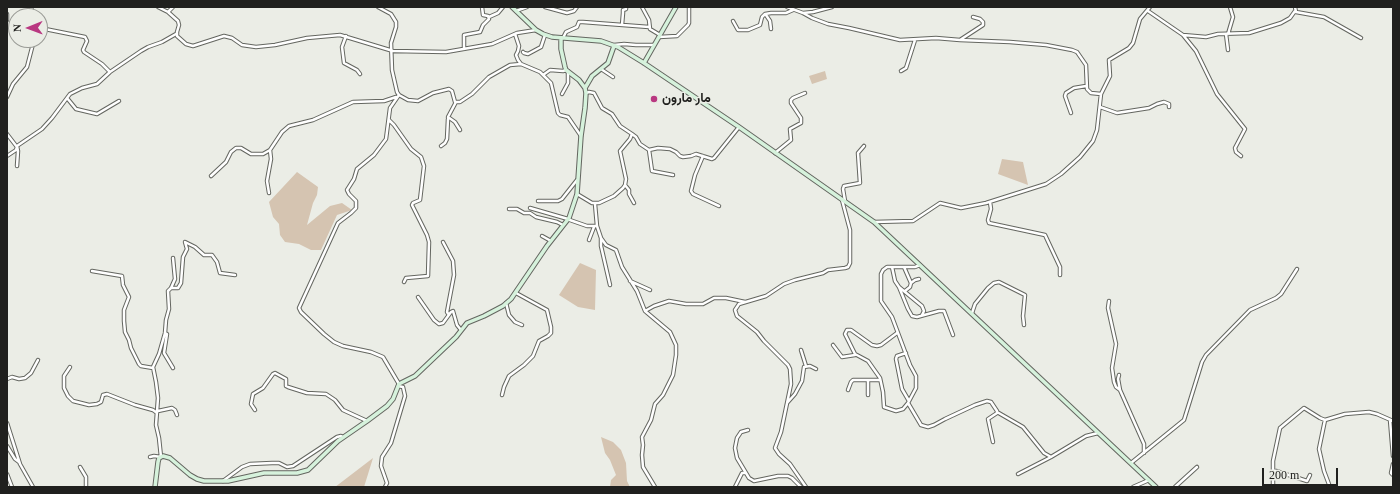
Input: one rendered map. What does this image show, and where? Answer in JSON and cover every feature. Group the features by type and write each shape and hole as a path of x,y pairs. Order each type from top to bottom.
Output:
{"street":[{"path":"7,156 16,150 17,146 42,129 71,93 97,84 110,72 143,50 176,34 179,23 168,12 158,7"},
{"path":"168,12 173,7"},
{"path":"378,7 391,14 396,22 396,27 391,39 391,51 392,74 398,95 392,105 387,135 384,142 374,155 358,167 354,179 347,190 356,202 356,208 351,214 338,223 299,308 328,338 334,342 343,346 371,352 383,357 399,385 403,387 405,396 391,443 382,457 381,466 387,481 385,487"},
{"path":"482,7 483,15 489,17"},
{"path":"464,49 464,35 480,32 482,26 488,21 489,17 498,13 503,7"},
{"path":"512,7 536,30 545,35 601,41 614,46 644,63 739,127 874,222 1156,487"},
{"path":"516,11 527,7"},
{"path":"545,7 565,13 574,11 577,7"},
{"path":"622,25 623,10 626,9 626,7"},
{"path":"642,7 649,20 649,27"},
{"path":"644,63 676,7"},
{"path":"562,94 568,83 567,71 562,55 562,38 566,32 577,27 579,22 649,27 660,36 678,35 689,22 689,7"},
{"path":"787,7 828,24 896,40 936,38 1033,43 1074,51 1080,55 1086,65 1086,86 1089,91 1101,94"},
{"path":"803,13 832,7"},
{"path":"874,222 913,220 940,203 961,208 990,202 1046,184 1072,165 1086,151 1096,136 1101,94 1110,76 1109,60 1129,48 1140,19 1150,7"},
{"path":"1228,50 1227,34 1233,17 1230,7"},
{"path":"1183,35 1206,37 1249,33 1274,26 1290,18 1295,11 1294,7"},
{"path":"733,21 738,30 748,30 760,25 762,17 765,14 786,13 793,10"},
{"path":"1148,11 1183,35 1196,51 1220,98 1243,126 1244,130 1235,148 1236,152 1241,156"},
{"path":"1295,11 1324,17 1361,38"},
{"path":"7,14 7,20"},
{"path":"765,14 770,21 771,28"},
{"path":"960,40 983,25 983,22 980,19 972,17"},
{"path":"48,30 85,37 86,42 83,50 84,52 102,64 110,72"},
{"path":"176,34 191,46 196,46 224,36 232,38 242,45 256,47 275,45 313,37 336,35 346,36 391,51 446,52 496,43 521,32 536,30"},
{"path":"515,34 519,46 516,57 521,64"},
{"path":"523,52 528,54 541,47 545,35"},
{"path":"346,36 342,47 344,63 357,70 360,74"},
{"path":"901,71 906,68 915,40"},
{"path":"614,46 624,44 639,46 654,45"},
{"path":"150,457 168,457 190,475 204,481 235,480 264,473 293,474 303,472 311,467 343,437 367,422 390,403 399,385 413,378 456,337 468,322 484,316 506,303 516,293 551,240 568,219 574,206 577,194 581,136 585,108 585,91 590,78 608,62 614,46"},
{"path":"7,97 13,84 27,67 32,48"},
{"path":"440,146 445,143 447,139 449,113 456,102 460,102 469,97 489,77 510,65 521,64 540,72 551,83 558,113 568,117 581,136"},
{"path":"601,69 613,77"},
{"path":"543,75 550,70 567,71 579,80 585,91 594,93 602,108 612,114 620,126 636,137 640,144 649,150 652,171 673,175"},
{"path":"1071,113 1065,96 1066,93 1074,88 1086,86"},
{"path":"398,95 416,102 434,93 450,89 456,102"},
{"path":"774,153 791,140 790,129 801,123 801,118 791,103 791,100 805,93"},
{"path":"211,176 226,162 231,152 236,148 241,148 254,155 263,154 270,150 282,132 289,126 313,120 353,102 386,101 398,95"},
{"path":"67,98 76,109 97,114 119,102"},
{"path":"1100,107 1117,113 1148,108 1164,102 1169,104 1169,107"},
{"path":"448,118 455,122 460,130"},
{"path":"389,119 411,149 421,157 424,166 420,200 413,203 412,206 428,235 428,276 406,278 404,282"},
{"path":"649,150 655,148 670,149 683,157 696,154 710,159 714,158 739,127"},
{"path":"7,134 17,146 17,166"},
{"path":"577,194 595,204 614,196 625,185 626,176 620,151 630,139 632,134"},
{"path":"806,487 790,464 775,448 781,432 791,380 789,367 757,332 736,315 736,308 739,304 766,296 784,284 829,270 848,267 850,263 850,235 843,200 843,189 844,186 860,183 858,153 864,146"},
{"path":"270,150 271,159 267,181 270,192"},
{"path":"703,156 695,175 691,191 693,194 719,206"},
{"path":"538,200 558,201 562,199 578,178"},
{"path":"625,185 628,188 634,203"},
{"path":"990,202 991,209 988,220 989,223 1045,235 1060,267 1060,275"},
{"path":"590,240 595,226 595,204"},
{"path":"530,208 587,226 595,226"},
{"path":"509,209 517,209 524,213 530,213 536,217 563,225"},
{"path":"595,226 606,245 616,250 623,270 637,291 645,311 670,332 675,342 676,348 673,375 663,394 654,405 651,420 642,437 643,467 655,487"},
{"path":"542,236 551,240"},
{"path":"601,238 601,246 610,284"},
{"path":"171,288 178,288 181,284 183,257 187,249 185,242 204,254 212,254 217,262 220,273 236,275"},
{"path":"443,242 452,261 454,272 454,280 450,291 447,312 449,315"},
{"path":"155,487 158,462 161,457 156,425 156,382 153,368 165,333 169,309 168,291 171,288 175,277 173,258"},
{"path":"898,333 881,345 875,346 852,331 847,330 845,332 846,337 856,355 868,361 880,380 883,392 884,407 896,411 901,410 908,402 916,388 917,379 892,317 880,299 882,271 885,268 921,265"},
{"path":"892,267 895,280 912,316 915,317 941,310 944,311 953,335"},
{"path":"904,267 912,283"},
{"path":"1131,463 1184,420 1202,362 1206,355 1250,310 1280,296 1297,269"},
{"path":"92,271 122,276 123,285 129,297 124,310 124,321 125,332 129,340 130,348 141,366 153,368"},
{"path":"905,292 912,283 918,279"},
{"path":"630,281 650,290"},
{"path":"972,314 975,304 988,288 994,283 999,282 1025,295 1023,316 1024,325"},
{"path":"899,287 922,306 924,311 922,315"},
{"path":"502,395 508,376 524,365 532,356 539,341 548,336 550,333 551,327 547,310 516,293"},
{"path":"418,297 438,324 442,324 452,311 454,312 457,325 461,330"},
{"path":"645,311 669,301 686,304 704,304 714,298 726,298 745,302"},
{"path":"1109,301 1108,308 1116,344 1112,364 1113,379 1116,386 1120,390"},
{"path":"506,303 509,315 515,322 522,325"},
{"path":"165,333 167,334 164,351 173,368"},
{"path":"833,345 842,357 856,355"},
{"path":"787,403 795,394 802,381 804,367 806,366 801,350"},
{"path":"906,353 897,356 896,359 902,389 920,423 926,427 934,425 961,411 987,401 992,403 997,412 1023,427 1044,453 1051,456"},
{"path":"7,379 12,377 19,379 25,378 31,373 38,360"},
{"path":"806,366 816,369"},
{"path":"70,367 64,376 64,388 68,396 73,401 89,405 97,404 101,402 103,395 108,394 157,412 172,408 175,410 177,415"},
{"path":"255,410 252,404 253,394 263,388 275,373 286,379 287,387 307,393 326,394 335,400 343,410 367,422"},
{"path":"1119,375 1118,379 1120,390 1144,444 1144,453"},
{"path":"868,380 868,395"},
{"path":"848,390 853,381 880,380"},
{"path":"1273,487 1272,461 1279,431 1283,424 1304,408 1325,420 1345,414 1369,412 1392,420 1393,456"},
{"path":"994,442 988,419 997,412"},
{"path":"1325,420 1319,442 1319,449 1324,471 1330,487"},
{"path":"7,423 20,462 33,487"},
{"path":"748,430 741,432 735,445 737,458 749,478 754,481 778,476 788,476 801,487"},
{"path":"1018,474 1086,436 1099,433"},
{"path":"223,481 242,467 252,464 272,463 287,467 293,466 337,437 343,437"},
{"path":"7,446 16,460 20,462"},
{"path":"1393,464 1393,475"},
{"path":"1175,487 1197,466"},
{"path":"80,467 86,477 86,487"},
{"path":"1272,470 1307,481 1310,475"},
{"path":"735,487 742,473 746,473"},
{"path":"7,474 12,487"},
{"path":"1134,487 1149,480"}],"shaded area":[{"path":"825,71 827,79 812,84 809,76"},
{"path":"1002,159 1023,162 1028,185 998,174"},
{"path":"297,172 318,187 317,195 313,203 307,225 330,206 342,203 352,210 337,215 321,250 311,250 299,244 285,242 280,235 279,224 273,217 269,202"},
{"path":"580,263 596,270 595,310 578,307 559,295"},
{"path":"601,437 613,442 621,450 626,463 627,481 630,487 610,487 611,480 616,475 610,460 605,453"},
{"path":"373,458 364,487 335,487 339,484"}],"place":[{"name":"مار مارون","path":"654,99"}]}
